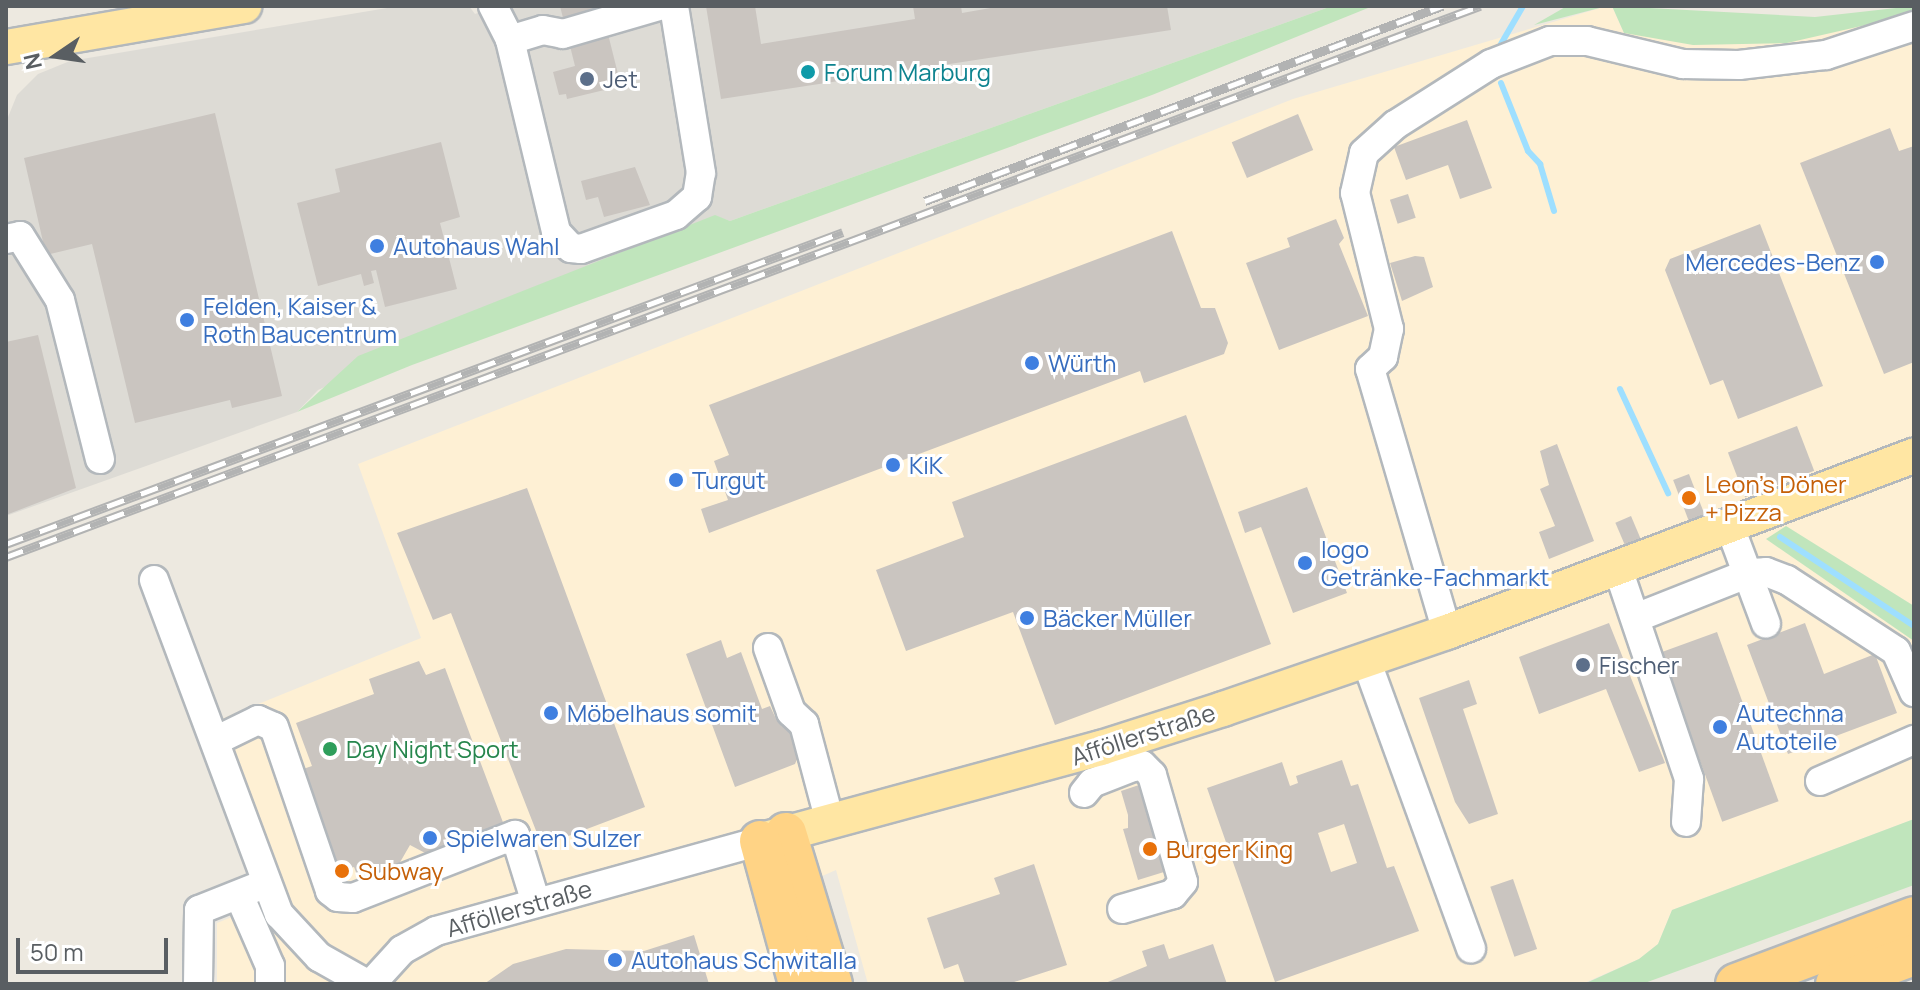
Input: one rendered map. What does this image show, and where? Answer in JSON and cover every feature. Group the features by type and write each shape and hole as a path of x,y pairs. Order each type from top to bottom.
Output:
{"highway":[{"path":"773,837 799,984"},
{"path":"773,837 832,984"},
{"path":"1736,984 1914,917"},
{"path":"1836,984 1914,955"}],"main road":[{"path":"6,47 244,6"},
{"name":"Afföllerstraße","path":"773,837 1101,748 1366,660 1618,569 1914,456"}],"street":[{"path":"493,6 507,26 556,232 571,248 581,249 676,215 697,197 701,173 674,6"},
{"path":"507,26 563,34 659,6"},
{"path":"1447,632 1370,369 1383,357 1389,329 1355,193 1364,153 1395,125 1491,64 1550,41 1587,41 1683,64 1739,65 1826,55 1914,26"},
{"path":"6,239 20,236 60,300 100,459"},
{"path":"1730,527 1766,624"},
{"path":"1618,569 1638,617 1689,779 1686,822"},
{"path":"1638,617 1749,573 1787,580 1896,651 1914,692"},
{"name":"Afföllerstraße","path":"154,580 279,914 294,935 330,965 369,984 402,950 436,931 773,837"},
{"path":"768,648 791,712 804,724 830,822"},
{"path":"1366,660 1471,948"},
{"path":"214,736 258,720 274,727 330,891 338,897 353,898 515,835 536,903"},
{"path":"1820,781 1914,740"},
{"path":"1084,793 1092,783 1133,767 1142,765 1152,775 1183,882 1173,894 1122,909"},
{"path":"198,984 199,910 267,883"},
{"path":"239,895 270,966 270,984"}],"shaded area":[{"path":"399,6 469,6 475,14 497,6 1332,6 730,221 715,216 580,269 318,390 297,412 6,516 6,122 17,95 38,74 70,61"},
{"path":"1612,6 1624,33 1914,15 1914,606 1787,527 1767,539 1914,641 1914,819 1672,910 1658,944 1639,959 1582,984 868,984 836,870 758,904 775,984 217,984 217,923 286,895 221,719 421,638 358,464 1293,99"}],"green space":[{"path":"1332,6 1373,6 1152,95 412,365 297,412 358,356 715,215 730,221"},
{"path":"1567,6 1607,6 1534,25"},
{"path":"1612,6 1815,17 1914,6 1914,14 1787,43 1693,45 1624,33"},
{"path":"1786,526 1914,606 1914,641 1766,539"},
{"path":"1914,819 1914,885 1642,984 1584,984 1639,959 1658,944 1672,910"}],"building":[{"path":"560,6 601,6 621,86 567,99 566,94 559,95 553,72 575,66"},
{"name":"Forum Marburg","path":"706,6 755,6 761,44 915,19 913,6 961,6 962,13 1002,6 1167,6 1171,30 721,99"},
{"name":"Felden, Kaiser & Roth Baucentrum","path":"215,113 282,396 232,408 230,400 135,423 92,244 46,255 24,158"},
{"path":"1298,114 1313,150 1247,178 1232,142"},
{"path":"1467,120 1492,188 1460,199 1448,165 1406,180 1394,147"},
{"name":"Mercedes-Benz","path":"1890,128 1899,151 1914,146 1914,362 1884,374 1800,163"},
{"name":"Autohaus Wahl","path":"441,142 460,217 440,223 457,289 385,307 376,270 371,271 374,283 364,286 361,274 318,286 297,203 340,192 335,169"},
{"path":"635,167 650,205 604,217 598,197 586,200 581,181"},
{"path":"1408,194 1416,218 1398,224 1390,200"},
{"path":"1336,219 1344,238 1339,244 1368,316 1279,350 1246,263 1290,247 1287,238"},
{"path":"1760,224 1823,386 1738,419 1723,380 1710,385 1665,270 1670,259"},
{"path":"1172,231 1201,308 1215,308 1228,343 1224,354 1144,383 1140,371 709,533 701,509 728,500 714,461 729,455 709,405"},
{"path":"1415,256 1424,257 1433,287 1402,301 1390,263"},
{"path":"38,335 76,488 6,515 6,342"},
{"path":"1186,415 1271,644 1055,725 1013,612 906,651 876,570 964,537 952,502"},
{"path":"1797,426 1814,471 1745,497 1728,453"},
{"path":"1557,444 1594,541 1549,559 1539,532 1555,526 1540,489 1549,485 1540,451"},
{"name":"Leon's Döner + Pizza","path":"1689,474 1705,515 1689,521 1673,480"},
{"name":"logo Getränke-Fachmarkt","path":"1307,487 1347,593 1293,613 1261,527 1245,533 1238,512"},
{"name":"Möbelhaus somit","path":"527,488 645,807 542,846 451,613 433,620 397,533"},
{"path":"1631,516 1641,540 1626,547 1615,523"},
{"path":"1609,623 1665,763 1639,772 1606,689 1539,714 1519,657"},
{"path":"1805,623 1824,674 1875,654 1897,713 1788,754 1747,645"},
{"name":"Autechna Autoteile","path":"1717,632 1779,801 1722,822 1661,653"},
{"path":"721,640 727,658 741,652 762,709 770,706 777,721 792,727 800,752 795,764 735,787 686,654"},
{"path":"419,661 426,675 445,668 504,825 427,854 410,845 399,864 359,880 354,867 335,874 297,771 312,766 296,723 374,694 369,679"},
{"path":"1469,680 1477,704 1463,709 1498,814 1469,824 1455,802 1419,698"},
{"path":"1342,760 1351,786 1358,784 1387,868 1394,866 1419,931 1275,982 1207,788 1282,762 1290,786 1298,783 1296,776","holes":["1344,824 1357,863 1331,872 1318,833"]},
{"name":"Burger King","path":"1145,783 1177,868 1138,880 1123,829 1128,828 1128,815 1121,791"},
{"path":"1034,864 1067,965 1008,984 965,984 958,964 944,969 927,918 1000,894 994,878"},
{"path":"1513,879 1537,949 1514,957 1490,887"},
{"name":"Autohaus Schwitalla","path":"694,935 709,984 484,984 513,964 566,949 644,951"},
{"path":"1164,944 1169,959 1213,944 1227,984 1103,984 1147,966 1142,951"}],"waterway":[{"path":"1501,44 1523,6"},
{"path":"1501,83 1528,151 1540,164 1554,211"},
{"path":"1620,389 1668,493"},
{"path":"1780,537 1914,626"}],"railway":[{"path":"925,201 1442,6"},
{"path":"6,557 1480,6"},
{"path":"6,544 843,232"}],"place":[{"name":"Forum Marburg","path":"808,72"},
{"name":"Jet","path":"587,79"},
{"name":"Autohaus Wahl","path":"377,246"},
{"name":"Mercedes-Benz","path":"1877,262"},
{"name":"Felden, Kaiser & Roth Baucentrum","path":"187,320"},
{"name":"Würth","path":"1032,363"},
{"name":"KiK","path":"893,465"},
{"name":"Turgut","path":"676,480"},
{"name":"Leon's Döner + Pizza","path":"1689,498"},
{"name":"logo Getränke-Fachmarkt","path":"1305,563"},
{"name":"Bäcker Müller","path":"1027,618"},
{"name":"Fischer","path":"1583,665"},
{"name":"Möbelhaus somit","path":"551,713"},
{"name":"Autechna Autoteile","path":"1720,727"},
{"name":"Day Night Sport","path":"330,749"},
{"name":"Spielwaren Sulzer","path":"430,838"},
{"name":"Burger King","path":"1150,849"},
{"name":"Subway","path":"342,871"},
{"name":"Autohaus Schwitalla","path":"615,960"}]}
